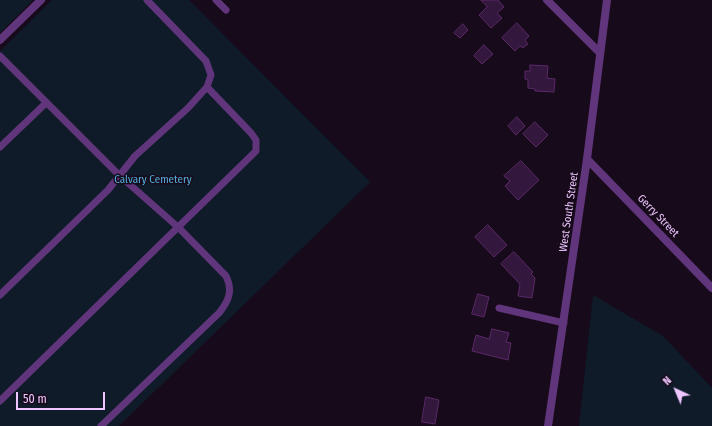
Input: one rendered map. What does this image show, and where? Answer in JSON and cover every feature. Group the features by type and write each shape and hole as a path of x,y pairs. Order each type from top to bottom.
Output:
{"street":[{"path":"0,40 41,0"},
{"path":"547,0 600,54"},
{"name":"West South Street","path":"548,426 588,159 607,0"},
{"name":"Gerry Street","path":"588,159 712,288"}],"lane":[{"path":"0,295 108,190 135,156 188,108 207,87 210,75 206,61 147,0"},
{"path":"216,0 226,10"},
{"path":"0,56 119,175 179,228 226,276 230,283 228,300 219,313 101,426"},
{"path":"0,400 252,156 257,146 256,140 207,87"},
{"path":"0,147 46,103"},
{"path":"499,308 564,323"}],"green space":[{"path":"0,0 33,0 0,33"},
{"name":"Calvary Cemetery","path":"52,0 189,0 370,182 119,426 0,426 0,51"},
{"path":"593,295 663,336 712,388 712,426 579,426"}],"building":[{"path":"481,0 498,0 504,7 497,13 502,18 491,28 479,15 487,7"},
{"path":"517,23 529,36 525,40 528,44 523,48 520,46 515,51 502,38"},
{"path":"463,24 468,30 460,38 454,33"},
{"path":"484,45 493,54 482,64 474,56"},
{"path":"530,65 548,66 547,78 555,79 554,92 535,91 535,89 528,88 528,80 525,79 525,71 530,71"},
{"path":"517,117 525,126 516,135 508,126"},
{"path":"535,122 548,135 536,147 523,134"},
{"path":"521,161 539,180 518,200 505,186 510,181 504,176"},
{"path":"488,225 507,245 494,257 475,237"},
{"path":"514,252 533,272 531,274 535,278 532,298 518,296 520,284 501,264"},
{"path":"478,294 489,297 484,317 472,314"},
{"path":"492,329 509,333 506,342 511,343 508,360 472,351 476,335 489,339"},
{"path":"426,397 439,400 435,424 422,422"}]}
